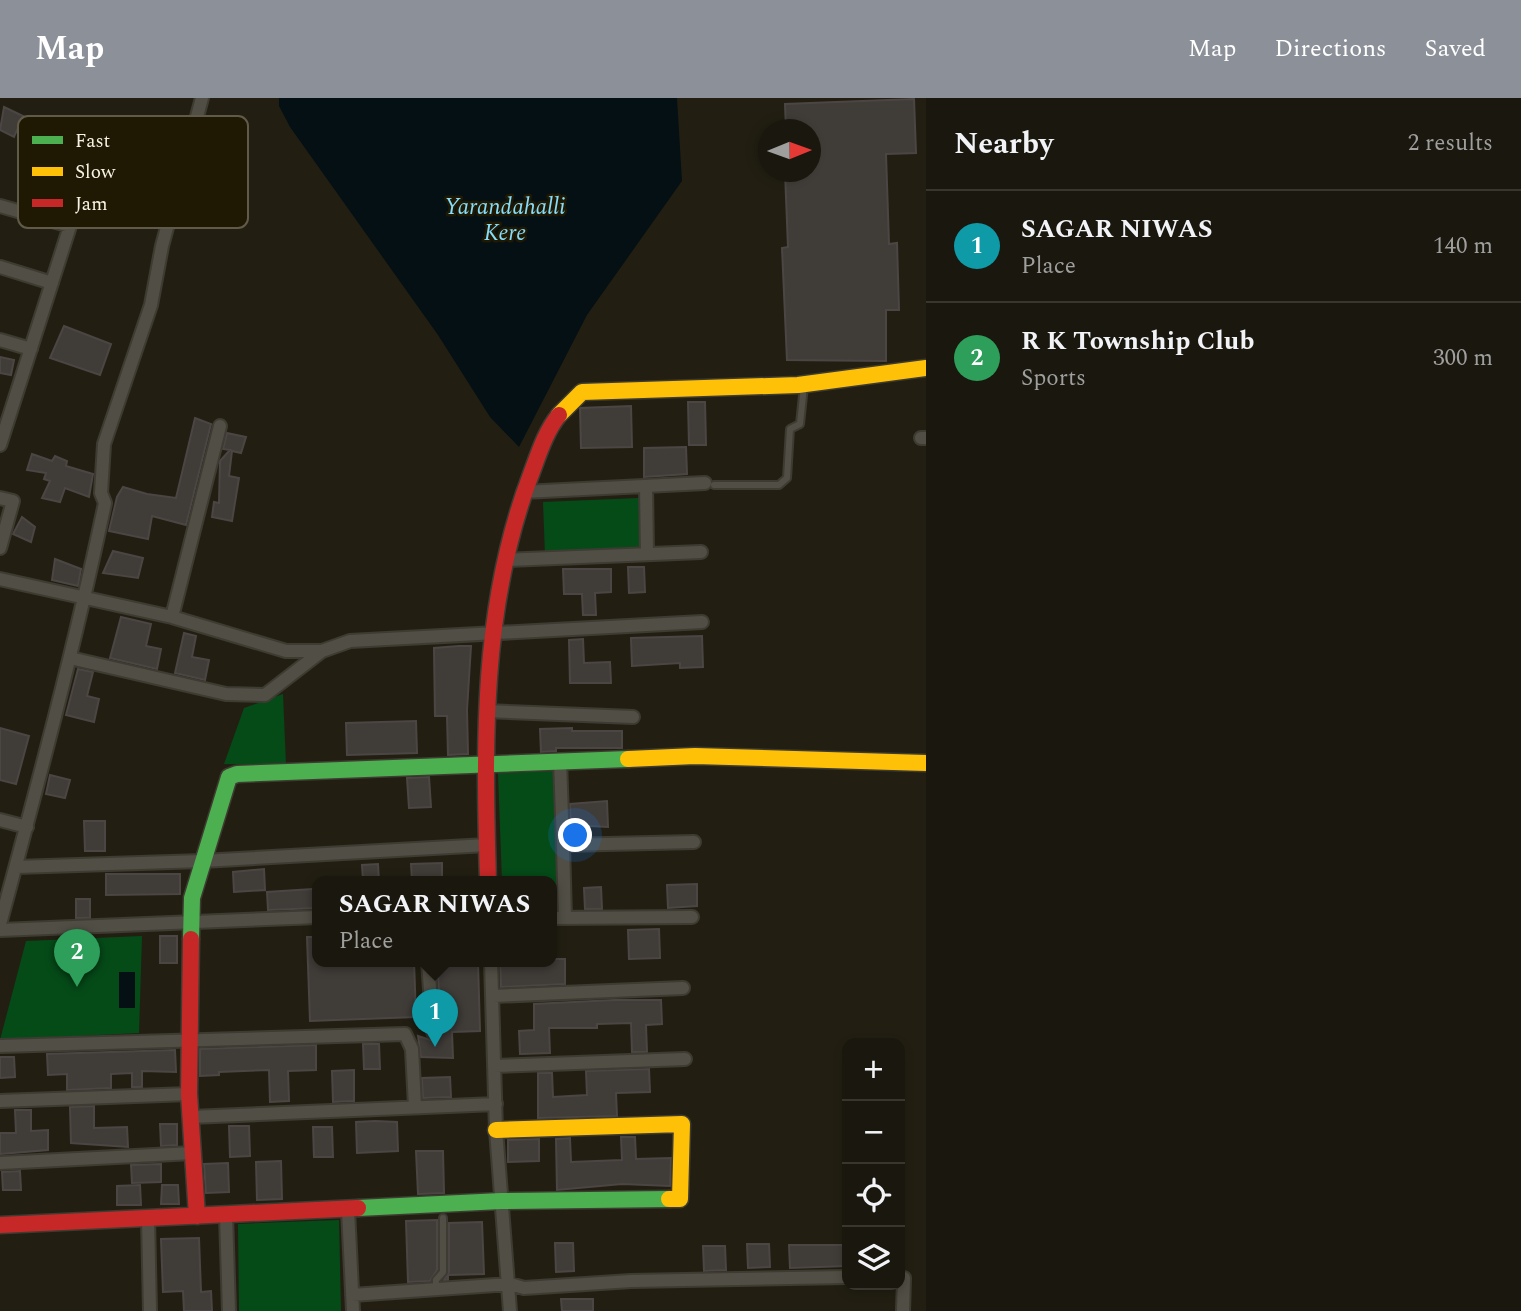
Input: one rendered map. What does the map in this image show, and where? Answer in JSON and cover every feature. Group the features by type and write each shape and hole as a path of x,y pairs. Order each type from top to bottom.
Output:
{"street":[{"path":"197,116 202,98"},
{"path":"0,206 18,211"},
{"path":"0,445 3,425 31,349 69,228"},
{"path":"0,924 6,883 16,867 85,598 104,503 104,444 151,305 167,228"},
{"path":"0,267 52,283"},
{"path":"0,340 31,349"},
{"path":"488,876 485,765 492,633 505,560 523,492 557,415 582,393 804,385 870,379 926,368"},
{"path":"172,617 220,426"},
{"path":"523,492 710,484"},
{"path":"646,486 647,554"},
{"path":"0,498 13,500 0,548"},
{"path":"505,560 701,552"},
{"path":"0,579 172,617 286,651 322,651"},
{"path":"70,658 226,694 251,697 265,695 322,651 350,641 702,622"},
{"path":"486,712 633,717"},
{"path":"197,1216 189,1094 192,898 229,777 237,774 560,761 753,756 926,763"},
{"path":"560,761 563,845 559,918 692,917"},
{"path":"0,820 27,827"},
{"path":"563,845 694,842"},
{"path":"16,867 202,861 486,845"},
{"path":"0,930 312,917"},
{"path":"428,967 433,1032"},
{"path":"491,967 496,1130 510,1311"},
{"path":"493,996 683,988"},
{"path":"0,1046 405,1034 412,1049 415,1105"},
{"path":"494,1066 685,1059"},
{"path":"0,1101 189,1094"},
{"path":"191,1117 415,1105 496,1104"},
{"path":"0,1224 501,1201 680,1199 682,1124 496,1130"},
{"path":"0,1163 193,1153"},
{"path":"348,1210 353,1311"},
{"path":"226,1215 229,1311"},
{"path":"148,1218 150,1311"},
{"path":"352,1295 510,1284 524,1288 644,1281 842,1277"},
{"path":"903,1311 904,1290"}],"lane":[{"path":"710,484 779,485 787,478 790,429 800,424 804,385"},
{"path":"436,1289 436,1280 443,1272 443,1218"}],"green space":[{"path":"639,498 641,550 545,554 543,502"},
{"path":"283,694 286,765 224,764 244,708"},
{"path":"553,771 557,876 502,876 498,773"},
{"path":"142,936 139,1033 0,1040 26,941"},
{"path":"339,1220 341,1311 239,1311 238,1224"}],"water":[{"name":"Yarandahalli Kere","path":"279,98 677,98 682,181 587,315 519,447 490,417 438,335 290,127 279,106"},
{"path":"119,972 135,972 135,1008 119,1008"}],"building":[{"path":"914,99 916,153 886,154 889,244 897,243 899,310 886,310 886,361 787,360 782,248 788,247 785,182 821,182 821,119 786,119 785,104"},
{"path":"4,107 23,116 18,116 18,128 14,137 0,130"},
{"path":"64,326 111,344 100,375 50,358"},
{"path":"0,357 14,360 11,375 0,373"},
{"path":"688,402 705,402 706,445 689,445"},
{"path":"631,406 632,447 581,448 580,408"},
{"path":"195,418 211,424 186,525 152,516 148,539 109,531 117,497 123,487 176,498"},
{"path":"227,433 246,437 241,453 232,451 229,476 239,478 232,521 212,517 214,502 219,503 220,461 230,450 223,449"},
{"path":"686,447 687,474 644,477 644,448"},
{"path":"32,454 52,461 55,456 67,461 66,466 93,474 89,497 65,488 60,502 42,498 50,481 44,479 46,473 27,470"},
{"path":"22,517 35,527 31,542 13,534"},
{"path":"113,551 143,558 138,578 103,573"},
{"path":"55,559 81,569 78,586 52,580"},
{"path":"628,567 644,567 645,592 629,593"},
{"path":"563,569 611,569 611,592 595,593 596,615 583,615 582,594 564,594"},
{"path":"121,617 151,624 146,646 161,649 157,669 110,658"},
{"path":"184,633 196,636 192,657 209,660 205,680 175,673"},
{"path":"702,636 703,667 680,668 680,663 632,666 631,638"},
{"path":"583,639 584,663 610,662 611,683 570,683 569,640"},
{"path":"471,646 467,710 468,754 448,755 447,716 435,716 434,648"},
{"path":"78,669 93,672 87,696 99,699 94,722 66,715"},
{"path":"416,721 417,753 347,755 346,723"},
{"path":"0,728 29,736 16,784 0,780"},
{"path":"572,728 572,731 622,731 622,748 556,748 556,751 541,752 540,729"},
{"path":"50,775 70,780 65,798 46,794"},
{"path":"429,777 431,807 409,808 407,778"},
{"path":"607,801 608,827 571,825 570,804"},
{"path":"84,821 105,821 105,851 85,851"},
{"path":"442,863 442,876 412,876 411,864"},
{"path":"378,864 379,876 363,876 362,865"},
{"path":"264,869 265,890 234,892 233,872"},
{"path":"106,874 180,874 180,894 106,895"},
{"path":"697,884 697,906 668,908 667,885"},
{"path":"601,887 602,909 585,909 584,888"},
{"path":"312,889 312,908 268,910 267,892"},
{"path":"76,899 90,899 90,918 76,918"},
{"path":"659,929 660,958 629,959 628,930"},
{"path":"160,936 177,936 177,963 160,963"},
{"path":"307,937 312,937 312,967 414,967 416,1017 310,1021"},
{"path":"557,959 565,959 565,984 501,987 500,967 557,967"},
{"path":"437,967 478,967 480,1031 452,1032 453,1058 421,1057 418,1036 434,1041 442,1032"},
{"path":"661,1000 662,1024 646,1025 647,1052 632,1052 631,1023 597,1024 597,1028 549,1028 550,1053 520,1054 519,1031 534,1030 534,1004"},
{"path":"363,1044 379,1044 380,1069 364,1069"},
{"path":"316,1045 316,1070 288,1071 289,1101 270,1102 269,1070 219,1072 219,1075 200,1076 200,1049"},
{"path":"175,1050 176,1072 142,1071 142,1087 132,1087 132,1073 111,1074 111,1088 67,1090 67,1074 48,1075 47,1054"},
{"path":"0,1057 14,1057 15,1077 0,1078"},
{"path":"649,1069 650,1092 616,1093 617,1116 538,1118 538,1073 552,1073 553,1097 587,1095 586,1071"},
{"path":"354,1070 354,1101 333,1102 332,1071"},
{"path":"450,1077 451,1097 423,1098 422,1078"},
{"path":"94,1106 94,1128 127,1127 128,1147 71,1143 70,1107"},
{"path":"15,1110 31,1110 31,1131 48,1130 48,1150 0,1154 0,1133 16,1133"},
{"path":"356,1122 397,1122 398,1151 357,1153"},
{"path":"160,1124 177,1124 177,1145 161,1146"},
{"path":"229,1126 249,1126 250,1156 230,1157"},
{"path":"313,1127 332,1127 333,1157 314,1157"},
{"path":"621,1137 635,1137 636,1159 671,1158 670,1186 622,1184 557,1190 556,1139 570,1138 571,1162 622,1160"},
{"path":"539,1139 539,1161 508,1162 508,1140"},
{"path":"416,1151 443,1151 444,1193 418,1194"},
{"path":"281,1161 282,1199 257,1200 256,1162"},
{"path":"228,1163 229,1192 206,1193 204,1164"},
{"path":"161,1164 161,1182 132,1183 131,1165"},
{"path":"20,1171 21,1190 3,1190 2,1172"},
{"path":"140,1185 141,1205 117,1205 117,1186"},
{"path":"162,1185 178,1185 179,1204 161,1204"},
{"path":"437,1220 437,1270 430,1281 408,1282 406,1221"},
{"path":"482,1222 484,1274 448,1275 448,1280 444,1280 449,1272 449,1223"},
{"path":"199,1238 201,1292 211,1291 212,1311 184,1311 183,1291 163,1292 161,1239"},
{"path":"555,1243 573,1243 574,1271 556,1272"},
{"path":"747,1244 769,1244 770,1267 748,1268"},
{"path":"789,1245 842,1245 842,1266 790,1268"},
{"path":"703,1246 725,1246 726,1270 704,1271"},
{"path":"561,1299 593,1299 593,1311 562,1311"}],"traffic: fast":[{"path":"191,939 192,898 229,777 237,774 628,759"},
{"path":"358,1208 501,1201 669,1199"}],"traffic: slow":[{"path":"559,415 582,392 798,385 926,368"},
{"path":"628,759 695,756 926,763"},
{"path":"496,1130 682,1124 680,1199 669,1199"}],"traffic: jam":[{"path":"488,876 487,727 494,626 514,526 542,444 559,415"},
{"path":"191,939 189,1094 197,1216"},
{"path":"0,1225 358,1208"}],"place":[{"name":"R K Township Club","path":"77,987"},
{"name":"SAGAR NIWAS","path":"435,1047"}]}
